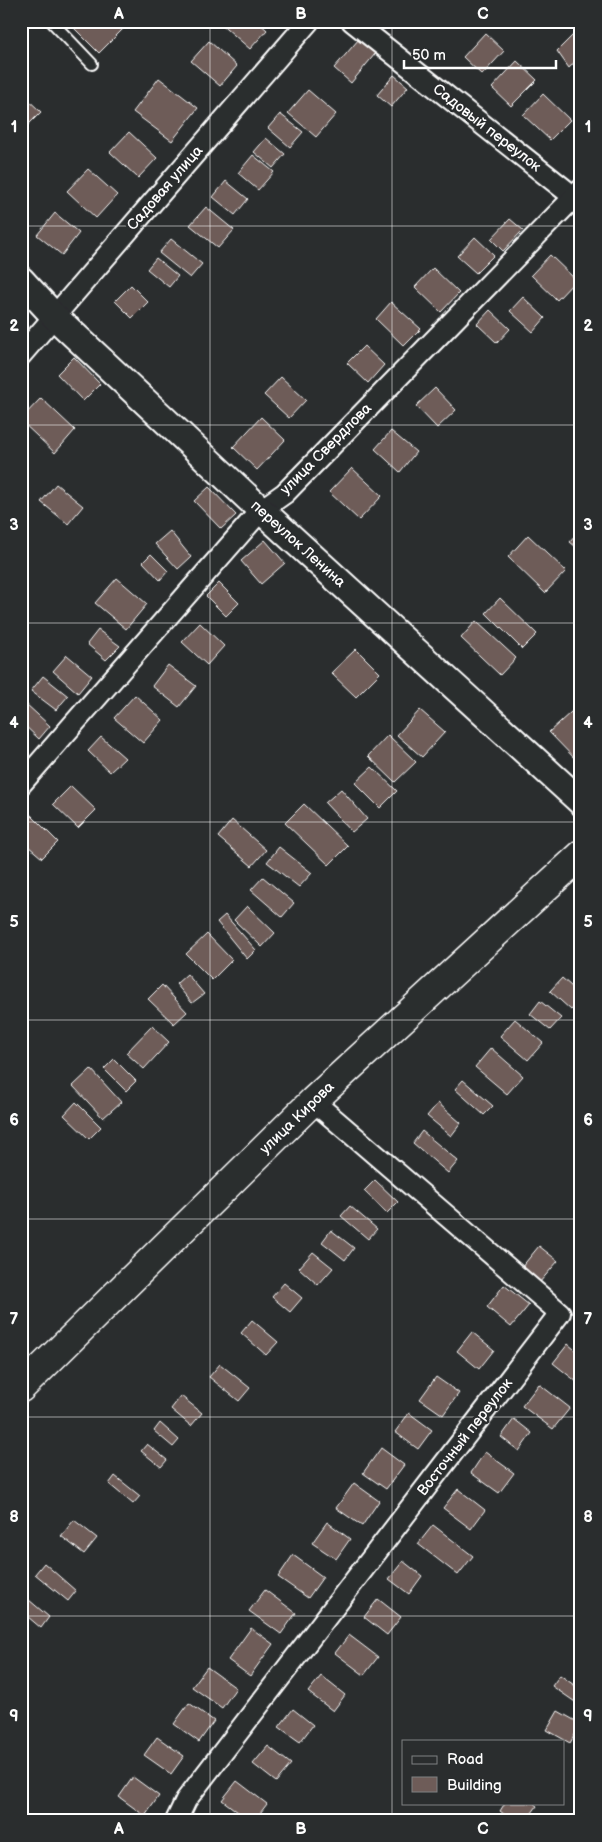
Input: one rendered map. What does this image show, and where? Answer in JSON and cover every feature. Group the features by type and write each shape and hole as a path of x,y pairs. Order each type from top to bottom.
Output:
{"main road":[{"name":"улица Кирова","path":"21,1388 313,1101 581,855"}],"street":[{"name":"Садовая улица","path":"21,354 55,317 309,21"},
{"name":"Садовый переулок","path":"352,21 578,194"},
{"name":"улица Свердлова","path":"21,784 261,510 285,493 578,194"},
{"name":"переулок Ленина","path":"21,280 55,317 261,510 581,802"},
{"name":"Восточный переулок","path":"176,1821 186,1800 560,1313 313,1101"}],"lane":[{"path":"51,21 92,64"}],"building":[{"path":"67,21 124,21 127,25 99,53"},
{"path":"218,21 257,21 267,30 250,49"},
{"path":"581,27 581,55 569,68 557,51"},
{"path":"485,33 504,51 482,75 463,57"},
{"path":"359,39 375,54 351,83 334,68"},
{"path":"209,41 237,66 220,86 191,61"},
{"path":"517,61 537,80 511,106 492,88"},
{"path":"394,75 408,87 391,107 377,95"},
{"path":"159,78 198,108 172,141 133,112"},
{"path":"308,90 336,114 316,137 288,113"},
{"path":"21,93 41,112 21,132"},
{"path":"543,94 570,120 550,140 523,115"},
{"path":"280,114 303,132 290,147 268,128"},
{"path":"129,132 157,158 138,178 110,152"},
{"path":"266,138 285,154 273,168 254,152"},
{"path":"253,155 274,172 258,190 238,173"},
{"path":"88,169 117,195 96,218 67,191"},
{"path":"226,181 248,199 235,215 213,197"},
{"path":"206,207 234,230 218,248 190,225"},
{"path":"55,213 79,233 62,255 37,235"},
{"path":"510,219 523,230 503,251 491,239"},
{"path":"475,237 494,255 476,273 457,256"},
{"path":"171,239 202,264 190,278 159,253"},
{"path":"550,255 576,280 557,300 531,275"},
{"path":"156,258 178,276 169,287 147,269"},
{"path":"433,268 459,293 441,312 415,287"},
{"path":"131,285 148,302 132,318 115,301"},
{"path":"523,297 545,318 533,332 510,311"},
{"path":"391,302 421,329 404,346 376,319"},
{"path":"490,310 510,329 497,343 477,324"},
{"path":"364,346 384,365 368,383 347,363"},
{"path":"74,357 100,384 83,401 57,374"},
{"path":"281,377 306,400 289,418 264,395"},
{"path":"435,388 456,410 437,428 416,406"},
{"path":"41,398 75,430 55,453 21,421"},
{"path":"261,417 285,440 257,470 233,447"},
{"path":"391,431 416,452 400,472 375,449"},
{"path":"352,468 382,496 359,520 329,492"},
{"path":"56,484 83,506 68,524 41,502"},
{"path":"209,487 236,515 221,529 194,501"},
{"path":"581,529 581,551 570,542"},
{"path":"170,531 191,557 178,569 155,544"},
{"path":"528,535 566,571 545,593 508,557"},
{"path":"265,540 285,563 261,584 241,561"},
{"path":"151,554 168,571 160,580 143,562"},
{"path":"117,578 147,604 126,629 95,603"},
{"path":"219,583 239,603 226,616 206,596"},
{"path":"500,598 537,634 522,649 486,613"},
{"path":"476,621 516,658 500,675 461,638"},
{"path":"200,623 224,646 207,665 182,642"},
{"path":"98,630 120,646 106,660 87,644"},
{"path":"356,649 380,673 356,697 331,673"},
{"path":"67,655 92,676 78,693 53,671"},
{"path":"168,665 196,686 179,707 152,686"},
{"path":"43,676 68,696 56,710 31,691"},
{"path":"135,695 163,720 143,743 114,718"},
{"path":"581,703 581,761 579,763 549,732"},
{"path":"26,704 50,726 39,739 21,722 21,709"},
{"path":"420,710 445,732 422,757 397,735"},
{"path":"388,735 416,762 395,782 368,756"},
{"path":"101,737 125,758 110,772 88,751"},
{"path":"372,767 397,791 380,808 355,783"},
{"path":"71,786 96,810 78,828 53,804"},
{"path":"341,789 367,819 352,832 325,803"},
{"path":"304,804 348,846 329,865 285,823"},
{"path":"30,814 58,842 42,858 21,840 21,822"},
{"path":"232,820 266,850 252,866 218,837"},
{"path":"279,847 312,873 299,887 267,862"},
{"path":"263,877 294,903 282,917 251,890"},
{"path":"247,906 275,933 262,947 234,920"},
{"path":"225,915 256,950 247,959 217,922"},
{"path":"207,934 232,960 212,980 186,954"},
{"path":"187,974 204,994 192,1003 176,984"},
{"path":"562,978 581,995 581,1000 571,1010 550,991"},
{"path":"162,985 187,1012 174,1024 148,999"},
{"path":"540,1001 561,1018 550,1030 530,1014"},
{"path":"515,1019 543,1043 528,1060 500,1036"},
{"path":"152,1026 169,1042 144,1069 126,1053"},
{"path":"491,1048 523,1076 507,1094 475,1067"},
{"path":"114,1059 136,1081 126,1091 104,1069"},
{"path":"91,1069 121,1102 103,1118 73,1086"},
{"path":"463,1080 493,1106 484,1115 455,1089"},
{"path":"76,1102 101,1127 89,1139 64,1115"},
{"path":"438,1103 461,1123 451,1136 427,1116"},
{"path":"422,1131 458,1161 448,1173 413,1143"},
{"path":"375,1180 398,1202 387,1213 364,1191"},
{"path":"350,1206 377,1229 368,1239 341,1216"},
{"path":"331,1230 354,1248 345,1260 322,1242"},
{"path":"539,1246 558,1261 539,1283 521,1268"},
{"path":"313,1252 333,1268 318,1285 299,1268"},
{"path":"284,1283 302,1298 290,1312 272,1297"},
{"path":"504,1285 529,1305 511,1327 487,1307"},
{"path":"252,1320 278,1342 266,1355 241,1333"},
{"path":"472,1332 494,1350 479,1369 457,1351"},
{"path":"568,1344 581,1355 581,1377 577,1382 553,1363"},
{"path":"220,1364 250,1388 239,1401 209,1377"},
{"path":"436,1377 459,1393 443,1415 420,1399"},
{"path":"539,1384 570,1408 553,1429 522,1406"},
{"path":"181,1396 202,1413 191,1426 171,1409"},
{"path":"409,1413 432,1430 418,1449 395,1432"},
{"path":"514,1419 532,1433 519,1451 501,1437"},
{"path":"160,1423 179,1440 173,1447 154,1431"},
{"path":"147,1444 167,1460 161,1467 141,1451"},
{"path":"381,1448 404,1465 386,1489 363,1473"},
{"path":"485,1452 514,1473 499,1493 471,1473"},
{"path":"115,1476 140,1496 133,1504 109,1484"},
{"path":"354,1483 379,1501 362,1526 336,1508"},
{"path":"458,1489 485,1510 471,1529 443,1508"},
{"path":"74,1520 97,1538 84,1554 61,1536"},
{"path":"327,1522 350,1539 336,1559 312,1543"},
{"path":"433,1525 473,1556 458,1575 418,1544"},
{"path":"293,1555 323,1577 308,1598 278,1577"},
{"path":"403,1561 422,1576 409,1594 389,1579"},
{"path":"44,1563 76,1591 68,1601 35,1574"},
{"path":"265,1590 296,1613 281,1634 249,1611"},
{"path":"22,1594 49,1617 41,1628 21,1611"},
{"path":"378,1599 401,1617 387,1635 364,1617"},
{"path":"251,1628 273,1644 250,1676 228,1660"},
{"path":"349,1635 378,1657 364,1675 335,1653"},
{"path":"207,1667 236,1688 222,1708 192,1687"},
{"path":"560,1675 581,1690 581,1706 552,1686"},
{"path":"321,1676 345,1695 333,1711 308,1692"},
{"path":"189,1703 214,1721 199,1742 174,1724"},
{"path":"293,1709 313,1725 300,1742 279,1727"},
{"path":"558,1711 581,1724 570,1743 547,1730"},
{"path":"157,1737 184,1756 171,1774 144,1755"},
{"path":"268,1746 291,1764 276,1782 253,1764"},
{"path":"133,1777 159,1796 145,1816 119,1797"},
{"path":"237,1781 267,1804 254,1821 250,1821 222,1800"},
{"path":"504,1804 534,1804 537,1806 526,1821 513,1821 500,1811"}]}
